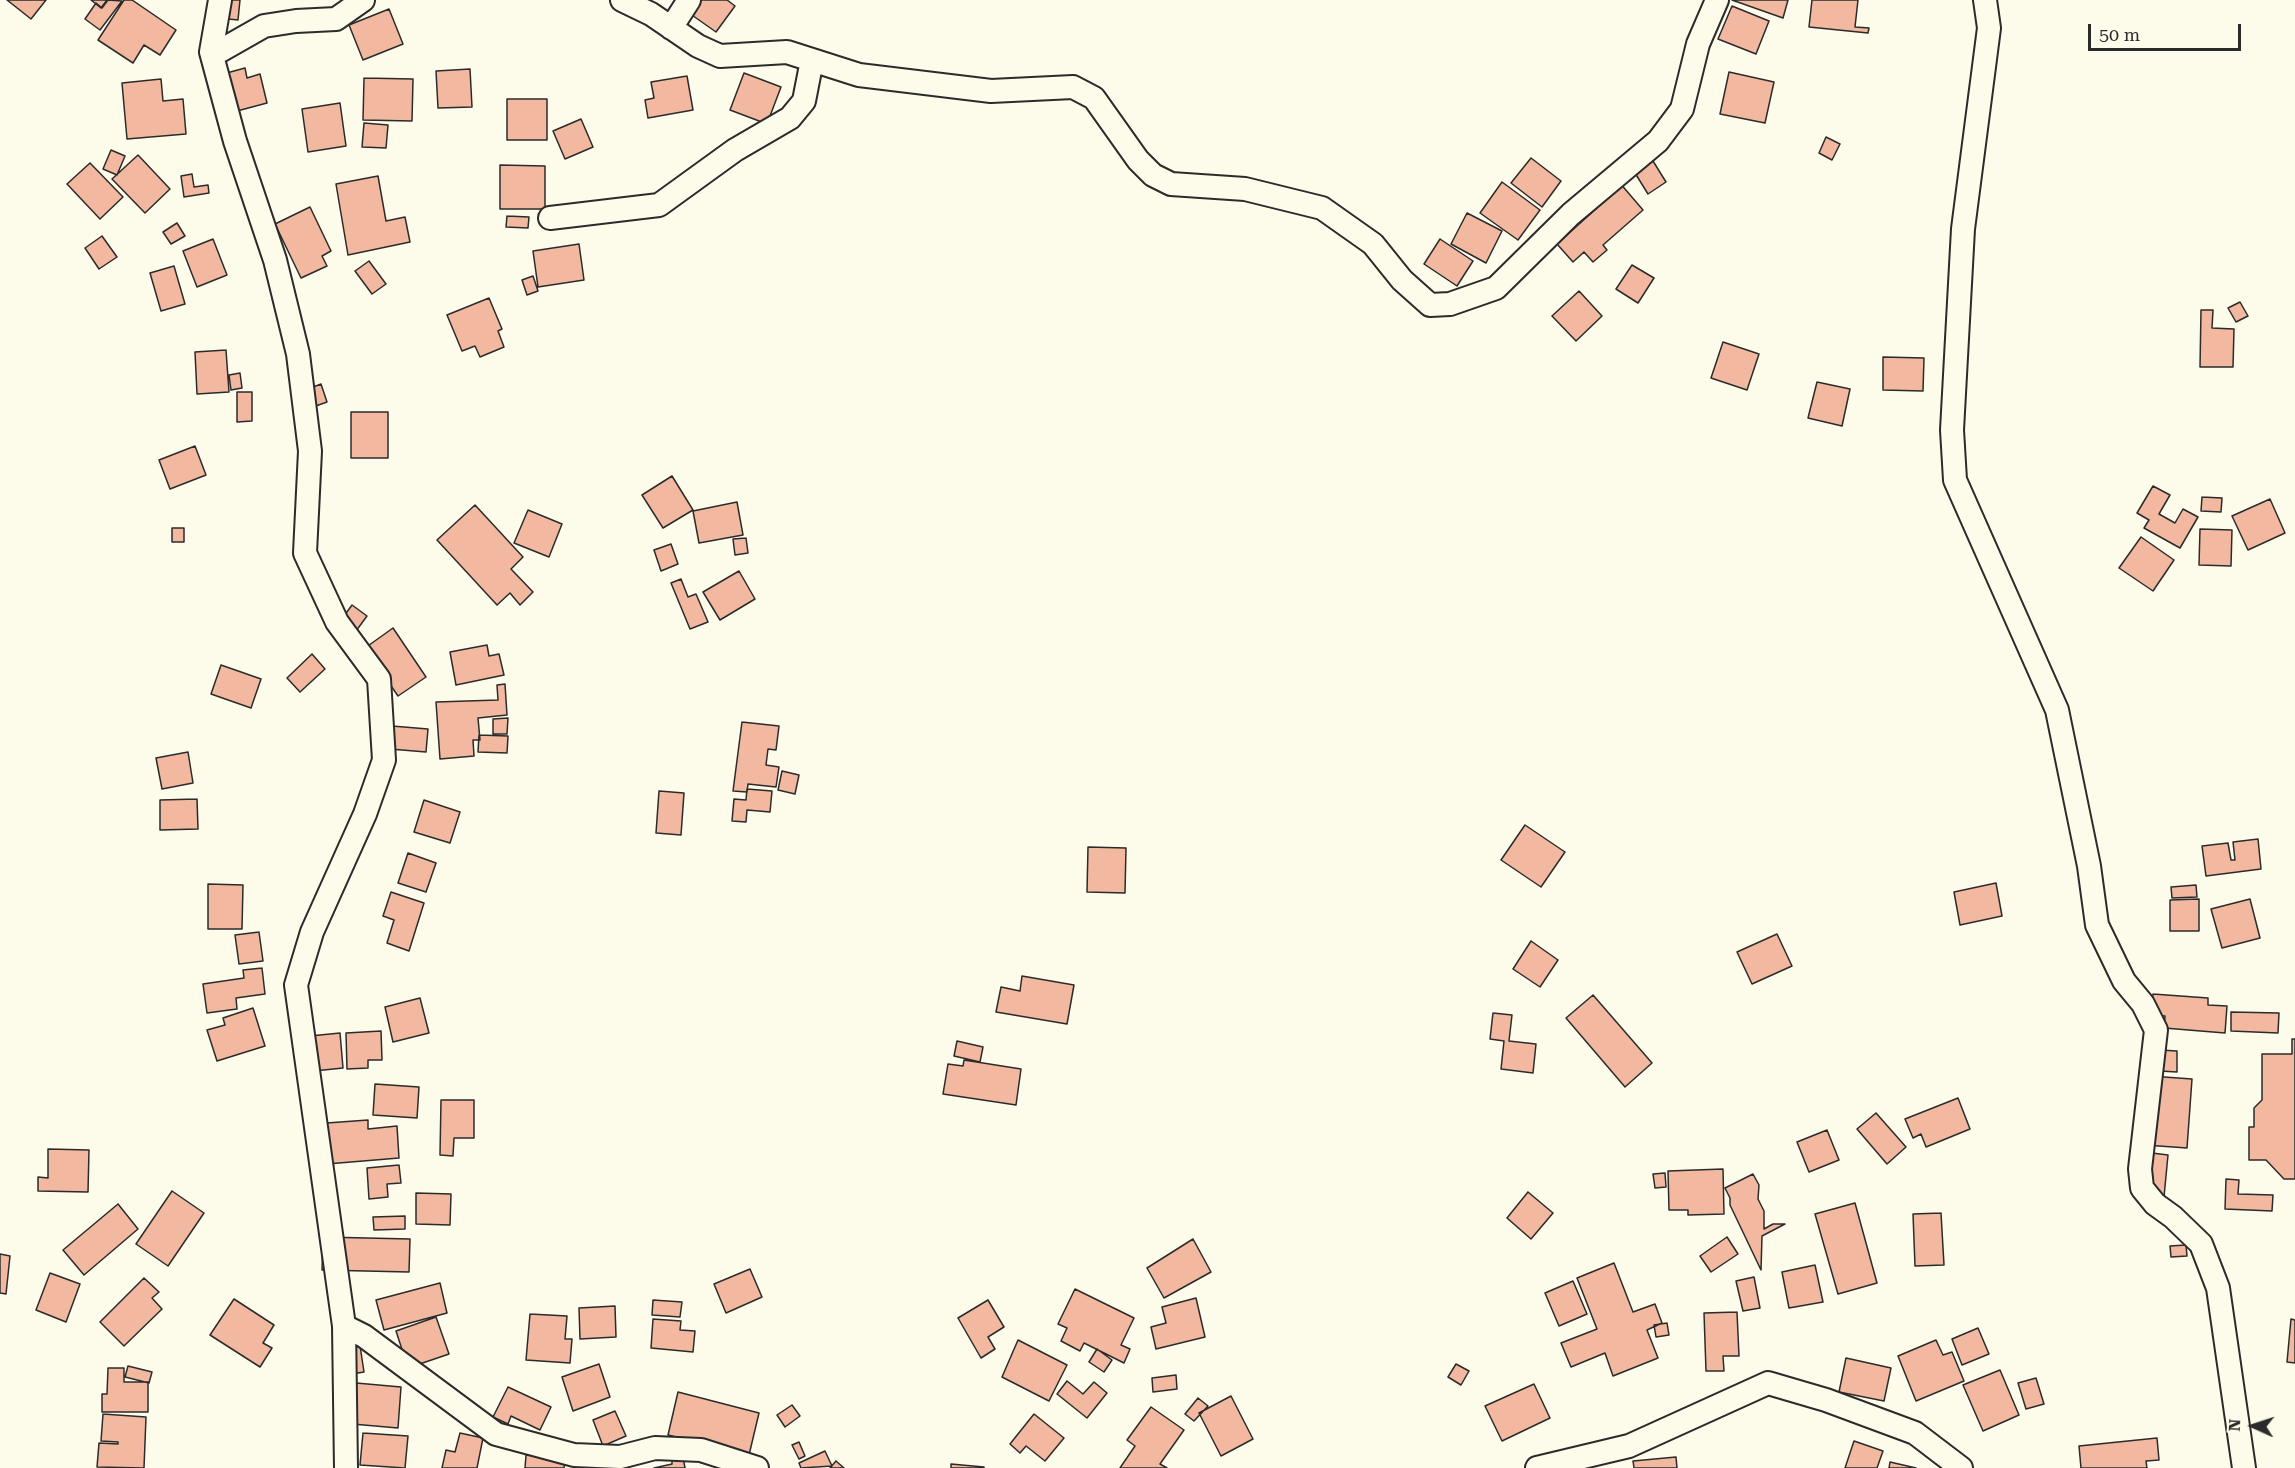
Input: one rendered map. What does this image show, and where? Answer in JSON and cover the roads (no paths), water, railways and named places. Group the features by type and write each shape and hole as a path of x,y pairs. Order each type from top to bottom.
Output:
{"street":[{"path":"220,0 211,52 235,141 275,260 298,354 310,451 305,553 337,622 379,679 384,760 365,814 312,932 296,985 344,1326 346,1468"},
{"path":"211,52 220,51 264,26 296,21 336,19 363,0"},
{"path":"622,0 698,46 720,56 787,52 860,75 991,91 1073,87 1094,98 1138,160 1153,176 1171,184 1245,189 1322,208 1373,243 1402,280 1430,305 1450,304 1496,288 1571,213 1658,141 1682,109 1698,44 1717,0"},
{"path":"670,28 689,0"},
{"path":"1985,0 1989,28 1962,229 1952,430 1955,480 2057,710 2089,866 2097,925 2124,981 2143,1004 2156,1030 2140,1169 2142,1188 2155,1204 2173,1216 2201,1244 2218,1288 2244,1468"},
{"path":"550,218 659,205 735,150 790,118 804,101 812,60"},
{"path":"344,1326 364,1336 496,1434 574,1455 618,1463 655,1448 701,1450 757,1468"},
{"path":"1537,1468 1629,1446 1768,1383 1826,1400 1915,1433 1961,1468"}]}
